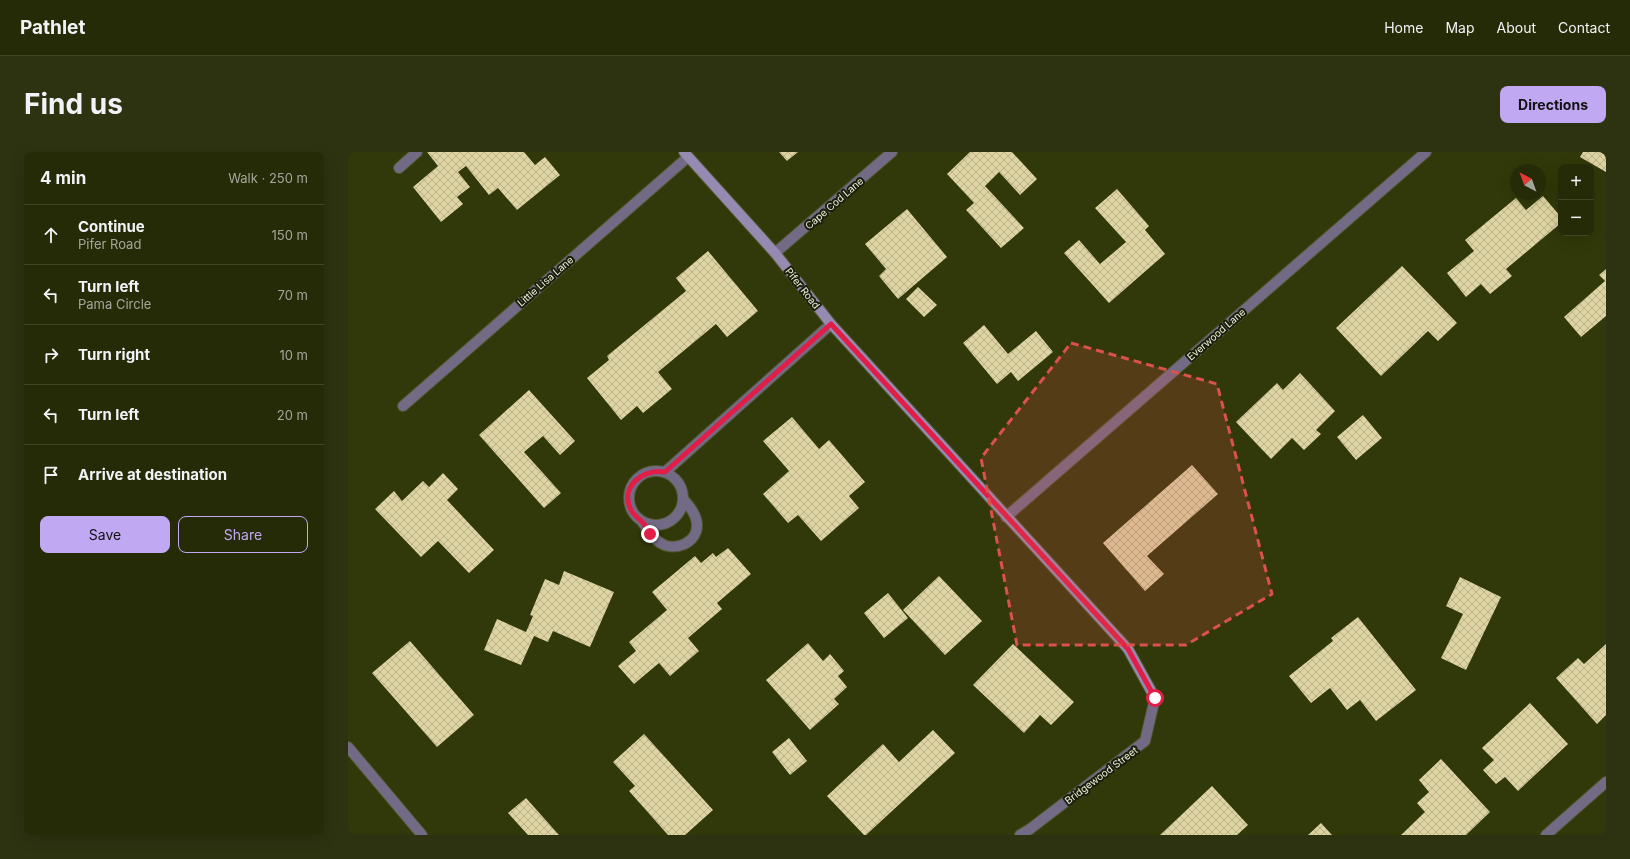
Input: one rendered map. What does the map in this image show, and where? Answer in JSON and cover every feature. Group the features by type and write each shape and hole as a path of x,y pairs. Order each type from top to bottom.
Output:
{"street":[{"path":"399,168 417,152"},
{"name":"Cape Cod Lane","path":"775,253 892,152"},
{"name":"Everwood Lane","path":"1006,517 1426,152"},
{"name":"Pifer Road","path":"686,154 775,253 831,324 1128,649 1155,698"},
{"name":"Little Lisa Lane","path":"403,406 686,154"},
{"path":"665,472 831,324"},
{"path":"643,523 652,526 662,526 670,522 682,509 684,500 683,491 673,476 665,472 656,471 648,472 640,476 634,482 629,491 628,500 636,517 643,523 650,534 659,543 667,546 678,546 690,542 696,533 697,523 694,513 684,500"},
{"name":"Bridgewood Street","path":"1020,835 1030,829 1145,741 1155,698"},
{"path":"348,747 422,835"},
{"path":"1546,835 1606,782"}],"highlighted area":[{"path":"1071,343 1217,384 1272,594 1186,645 1017,645 981,458"}],"building":[{"path":"427,152 524,152 535,165 545,157 560,175 517,210 498,188 489,195 466,166 458,172 470,187 457,197 463,204 441,222 413,187 438,166"},
{"path":"779,152 798,152 787,161"},
{"path":"970,152 1012,152 1037,179 1020,195 999,172 985,186 1024,228 1001,248 966,210 974,203 947,174"},
{"path":"1583,152 1606,152 1606,172 1594,164 1580,157"},
{"path":"1117,189 1149,226 1145,230 1165,254 1109,303 1064,253 1079,240 1100,264 1126,242 1095,208"},
{"path":"1514,200 1518,200 1526,210 1538,200 1546,200 1558,214 1558,226 1506,269 1512,276 1490,294 1481,284 1466,297 1447,273 1474,251 1465,240"},
{"path":"907,209 947,257 898,299 879,276 886,269 865,244"},
{"path":"708,251 758,311 727,337 716,324 658,372 672,389 643,413 637,406 621,420 587,378 609,360 607,356 686,291 676,278"},
{"path":"1402,266 1457,323 1438,341 1428,331 1381,376 1336,328"},
{"path":"1606,269 1606,316 1581,337 1564,317 1605,281 1599,275"},
{"path":"918,287 937,305 924,317 906,299"},
{"path":"984,325 1008,354 1036,331 1053,352 1018,381 1011,372 997,384 963,343"},
{"path":"1300,373 1335,411 1316,430 1321,434 1304,450 1292,438 1271,459 1236,422 1277,383 1283,390"},
{"path":"529,390 575,441 560,455 543,436 524,452 561,493 544,508 479,435"},
{"path":"1363,415 1382,438 1356,460 1337,437"},
{"path":"792,417 819,449 829,440 865,482 849,496 859,508 821,541 798,515 788,523 763,494 789,471 763,441"},
{"path":"1192,465 1218,494 1147,556 1164,574 1145,591 1103,543"},
{"path":"443,473 458,489 447,500 494,550 469,573 438,541 421,557 375,509 394,491 402,501 423,481 429,487"},
{"path":"728,548 751,574 717,603 722,609 688,638 699,651 670,676 659,663 634,684 618,666 636,651 629,642 667,610 652,592 695,556 701,563 713,553 716,557"},
{"path":"564,571 614,592 590,647 553,631 548,642 534,636 521,665 484,650 497,619 526,632 533,616 530,615 545,579 559,585"},
{"path":"939,576 982,621 945,655 903,610"},
{"path":"1460,577 1501,597 1466,670 1441,658 1463,614 1446,606"},
{"path":"888,593 908,618 884,638 864,613"},
{"path":"1358,617 1416,690 1376,721 1360,700 1347,710 1330,688 1311,703 1289,676 1333,641 1331,638"},
{"path":"410,641 474,715 437,747 372,673"},
{"path":"808,643 823,661 830,654 844,671 838,676 847,687 834,699 839,704 810,730 766,680"},
{"path":"1013,644 1074,702 1051,725 1040,715 1024,733 973,685"},
{"path":"1606,644 1606,715 1597,724 1556,678 1578,658 1584,664"},
{"path":"1530,703 1568,744 1518,791 1505,777 1496,784 1483,770 1494,760 1482,748"},
{"path":"933,730 955,753 866,835 864,835 827,796 883,744 899,762"},
{"path":"644,734 713,810 685,835 668,835 629,791 635,786 613,762"},
{"path":"789,738 807,761 790,775 772,752"},
{"path":"1441,759 1490,812 1466,835 1401,835 1425,812 1417,803 1429,792 1419,780"},
{"path":"1212,786 1248,825 1237,835 1160,835"},
{"path":"526,798 559,835 528,835 508,813"},
{"path":"1321,823 1332,835 1308,835"}],"route":[{"path":"650,534 643,523 636,517 628,500 629,491 634,482 640,476 648,472 665,472 831,324 1128,649 1155,698"}]}
